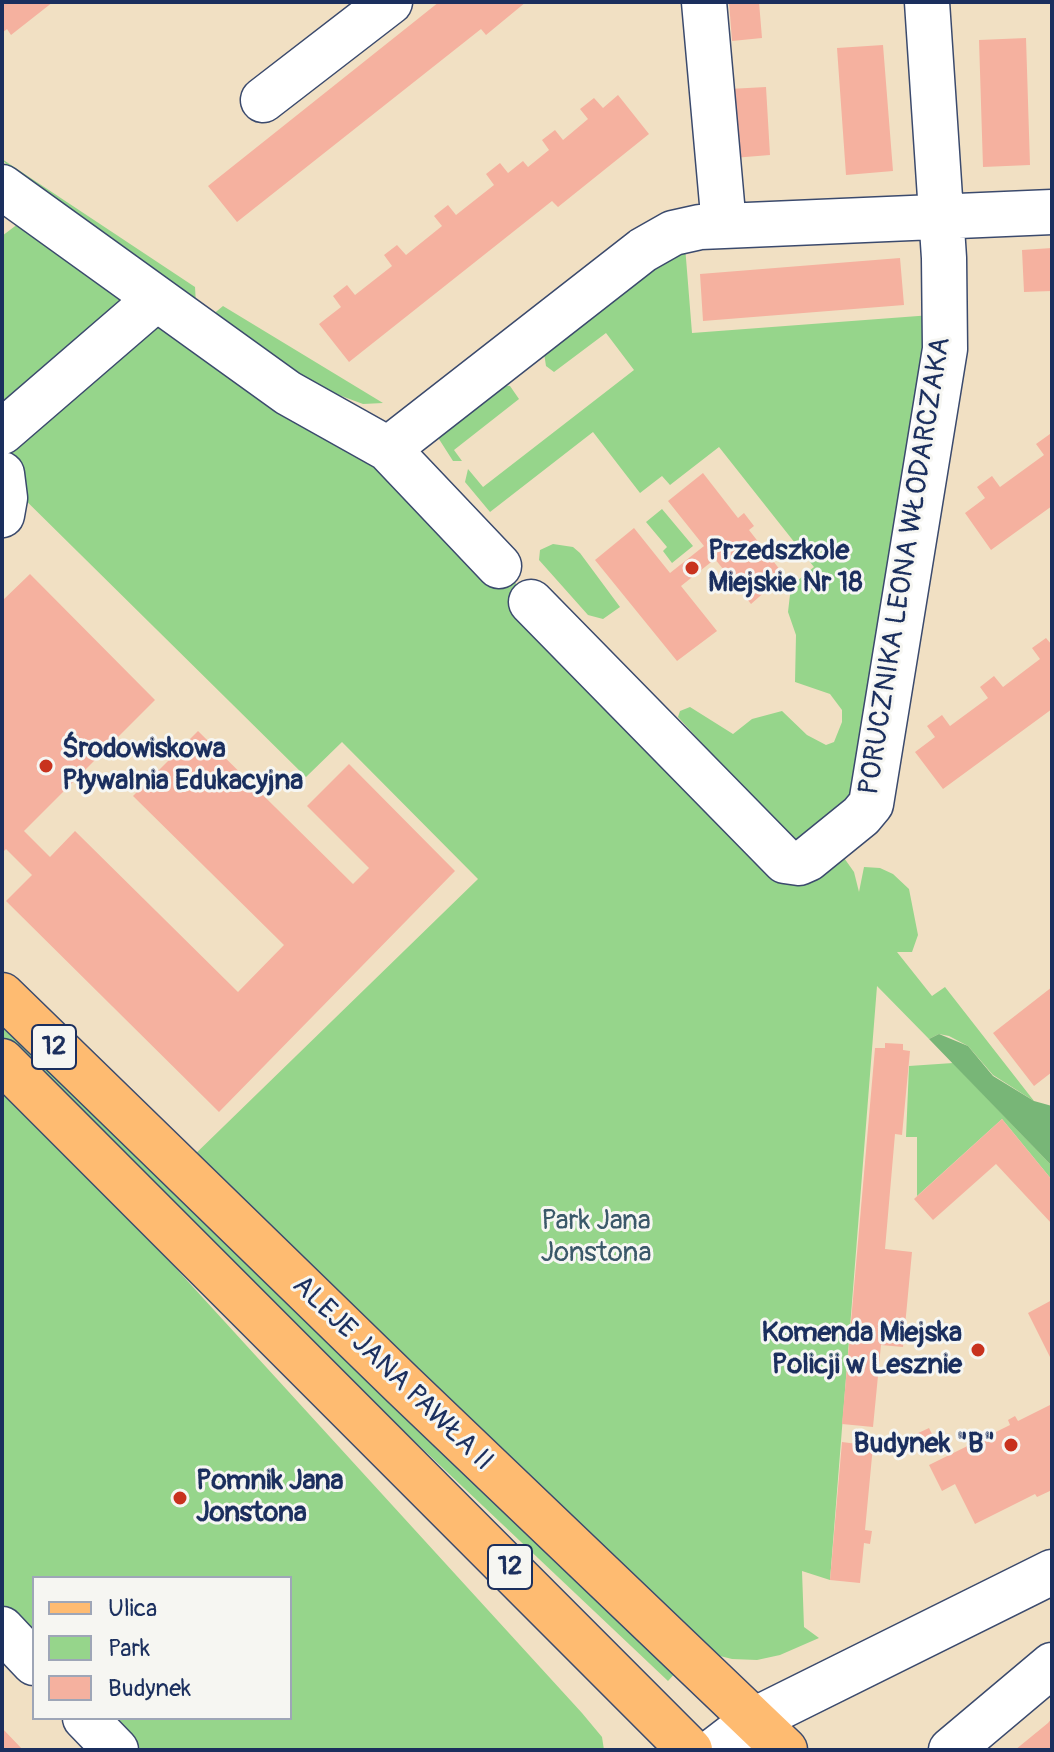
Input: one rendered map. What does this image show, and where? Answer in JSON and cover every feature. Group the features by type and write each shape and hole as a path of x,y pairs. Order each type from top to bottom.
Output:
{"main road":[{"name":"ALEJE JANA PAWŁA II","path":"2,995 785,1750"},
{"name":"ALEJE JANA PAWŁA II","path":"2,1061 690,1750"}],"street":[{"path":"263,100 390,2"},
{"path":"704,2 724,226"},
{"name":"PORUCZNIKA LEONA WŁODARCZAKA","path":"531,602 785,861 799,863 808,859 861,816 875,791 945,349 941,215 927,2"},
{"path":"2,187 288,393 388,449 499,566"},
{"path":"388,449 654,243 673,233 724,226 1052,212"},
{"path":"4,434 155,300"},
{"path":"2,474 5,498 2,515"},
{"path":"715,1750 754,1720 1052,1572"},
{"path":"2,1629 32,1661"},
{"path":"951,1750 1052,1665"},
{"path":"87,1720 116,1750"}],"green space":[{"path":"2,159 195,287 196,304 14,174"},
{"name":"Park Jana Jonstona","path":"35,211 288,393 499,566 778,856 842,855 854,872 859,892 864,867 880,868 893,874 909,889 918,935 912,952 897,952 932,996 945,987 1034,1101 993,1075 968,1046 939,1034 929,1039 877,986 830,1580 802,1571 804,1627 819,1638 780,1655 757,1660 732,1659 708,1653 187,1162 478,879 342,742 306,777 4,479 2,515 2,236"},
{"path":"685,246 692,333 945,314 851,808 798,849 678,717 680,711 690,707 733,734 752,719 782,711 807,735 826,745 834,742 842,722 842,710 830,694 795,682 796,635 788,612 791,586 814,567 719,447 670,485 662,476 640,493 593,432 490,512 465,482 468,469 483,487 634,370 606,333 554,372 546,366 544,353"},
{"path":"223,306 383,403 363,404 312,385 211,316"},
{"path":"500,385 510,386 519,399 454,450 462,461 453,461 437,436"},
{"path":"662,509 693,546 672,563 663,551 667,547 646,522"},
{"path":"553,544 573,547 580,553 620,607 603,619 588,615 539,560 540,550"},
{"path":"2,1007 678,1670 668,1681 2,1051"},
{"path":"939,1034 968,1046 993,1076 1034,1101 1052,1106 1052,1166 929,1039"},
{"path":"953,1063 1052,1166 1052,1180 1002,1119 917,1196 917,1137 906,1137 909,1066"},
{"path":"2,1091 130,1218 582,1713 602,1737 604,1750 116,1750 87,1720 292,1720 292,1576 32,1576 32,1661 2,1629"}],"building":[{"path":"2,2 53,2 11,35 7,29 2,33"},
{"path":"439,2 526,2 486,35 481,29 237,222 208,186"},
{"path":"729,2 759,2 762,38 732,41"},
{"path":"1026,38 1030,165 983,167 979,40"},
{"path":"883,45 893,171 846,175 837,48"},
{"path":"766,87 770,155 733,158 729,89"},
{"path":"618,95 649,134 558,207 552,201 349,362 319,324 341,307 333,296 347,285 355,295 392,266 384,255 397,245 406,255 442,226 434,216 448,205 456,215 494,185 486,174 500,163 508,173 523,161 528,167 549,150 542,140 555,130 563,140 588,119 580,109 594,98 603,108"},
{"path":"1052,248 1052,291 1024,292 1022,250"},
{"path":"900,258 904,305 703,321 700,274"},
{"path":"1050,434 1052,506 991,550 965,513 985,498 977,487 992,476 1000,487 1044,455 1036,444"},
{"path":"703,473 738,518 744,513 754,526 749,530 784,575 751,604 715,559 681,586 717,631 677,661 595,560 634,528 670,573 704,546 668,501"},
{"path":"30,574 155,700 24,831 50,857 75,831 238,992 284,945 133,796 198,731 353,884 369,868 307,806 349,764 455,871 219,1112 6,901 32,875 6,849 2,853 2,601"},
{"path":"1046,638 1052,645 1052,709 943,789 915,752 935,737 927,726 942,715 950,726 988,698 980,687 994,676 1003,687 1040,659 1032,648"},
{"path":"1052,987 1052,1072 1034,1086 993,1033"},
{"path":"885,1043 903,1044 903,1050 910,1051 902,1135 895,1134 885,1249 912,1252 903,1347 881,1345 873,1427 842,1424 875,1048 885,1048"},
{"path":"1002,1119 1052,1180 1052,1224 996,1164 933,1220 914,1199"},
{"path":"1052,1300 1052,1361 1028,1313"},
{"name":"Budynek \"B\"","path":"1052,1404 1052,1490 1037,1497 1035,1494 975,1524 955,1484 942,1491 929,1465 1010,1425 1008,1420 1015,1416 1018,1421"},
{"path":"929,1428 939,1448 924,1455 914,1435"},
{"path":"842,1442 873,1446 865,1530 872,1531 870,1544 864,1543 860,1583 830,1580"},
{"path":"1052,1718 1052,1750 1015,1750 1048,1723"},
{"path":"2,1728 23,1750 2,1750"}],"place":[{"name":"Przedszkole Miejskie Nr 18","path":"692,568"},
{"name":"Środowiskowa Pływalnia Edukacyjna","path":"46,766"},
{"name":"Komenda Miejska Policji w Lesznie","path":"978,1350"},
{"name":"Budynek \"B\"","path":"1011,1445"},
{"name":"Pomnik Jana Jonstona","path":"180,1498"}]}
